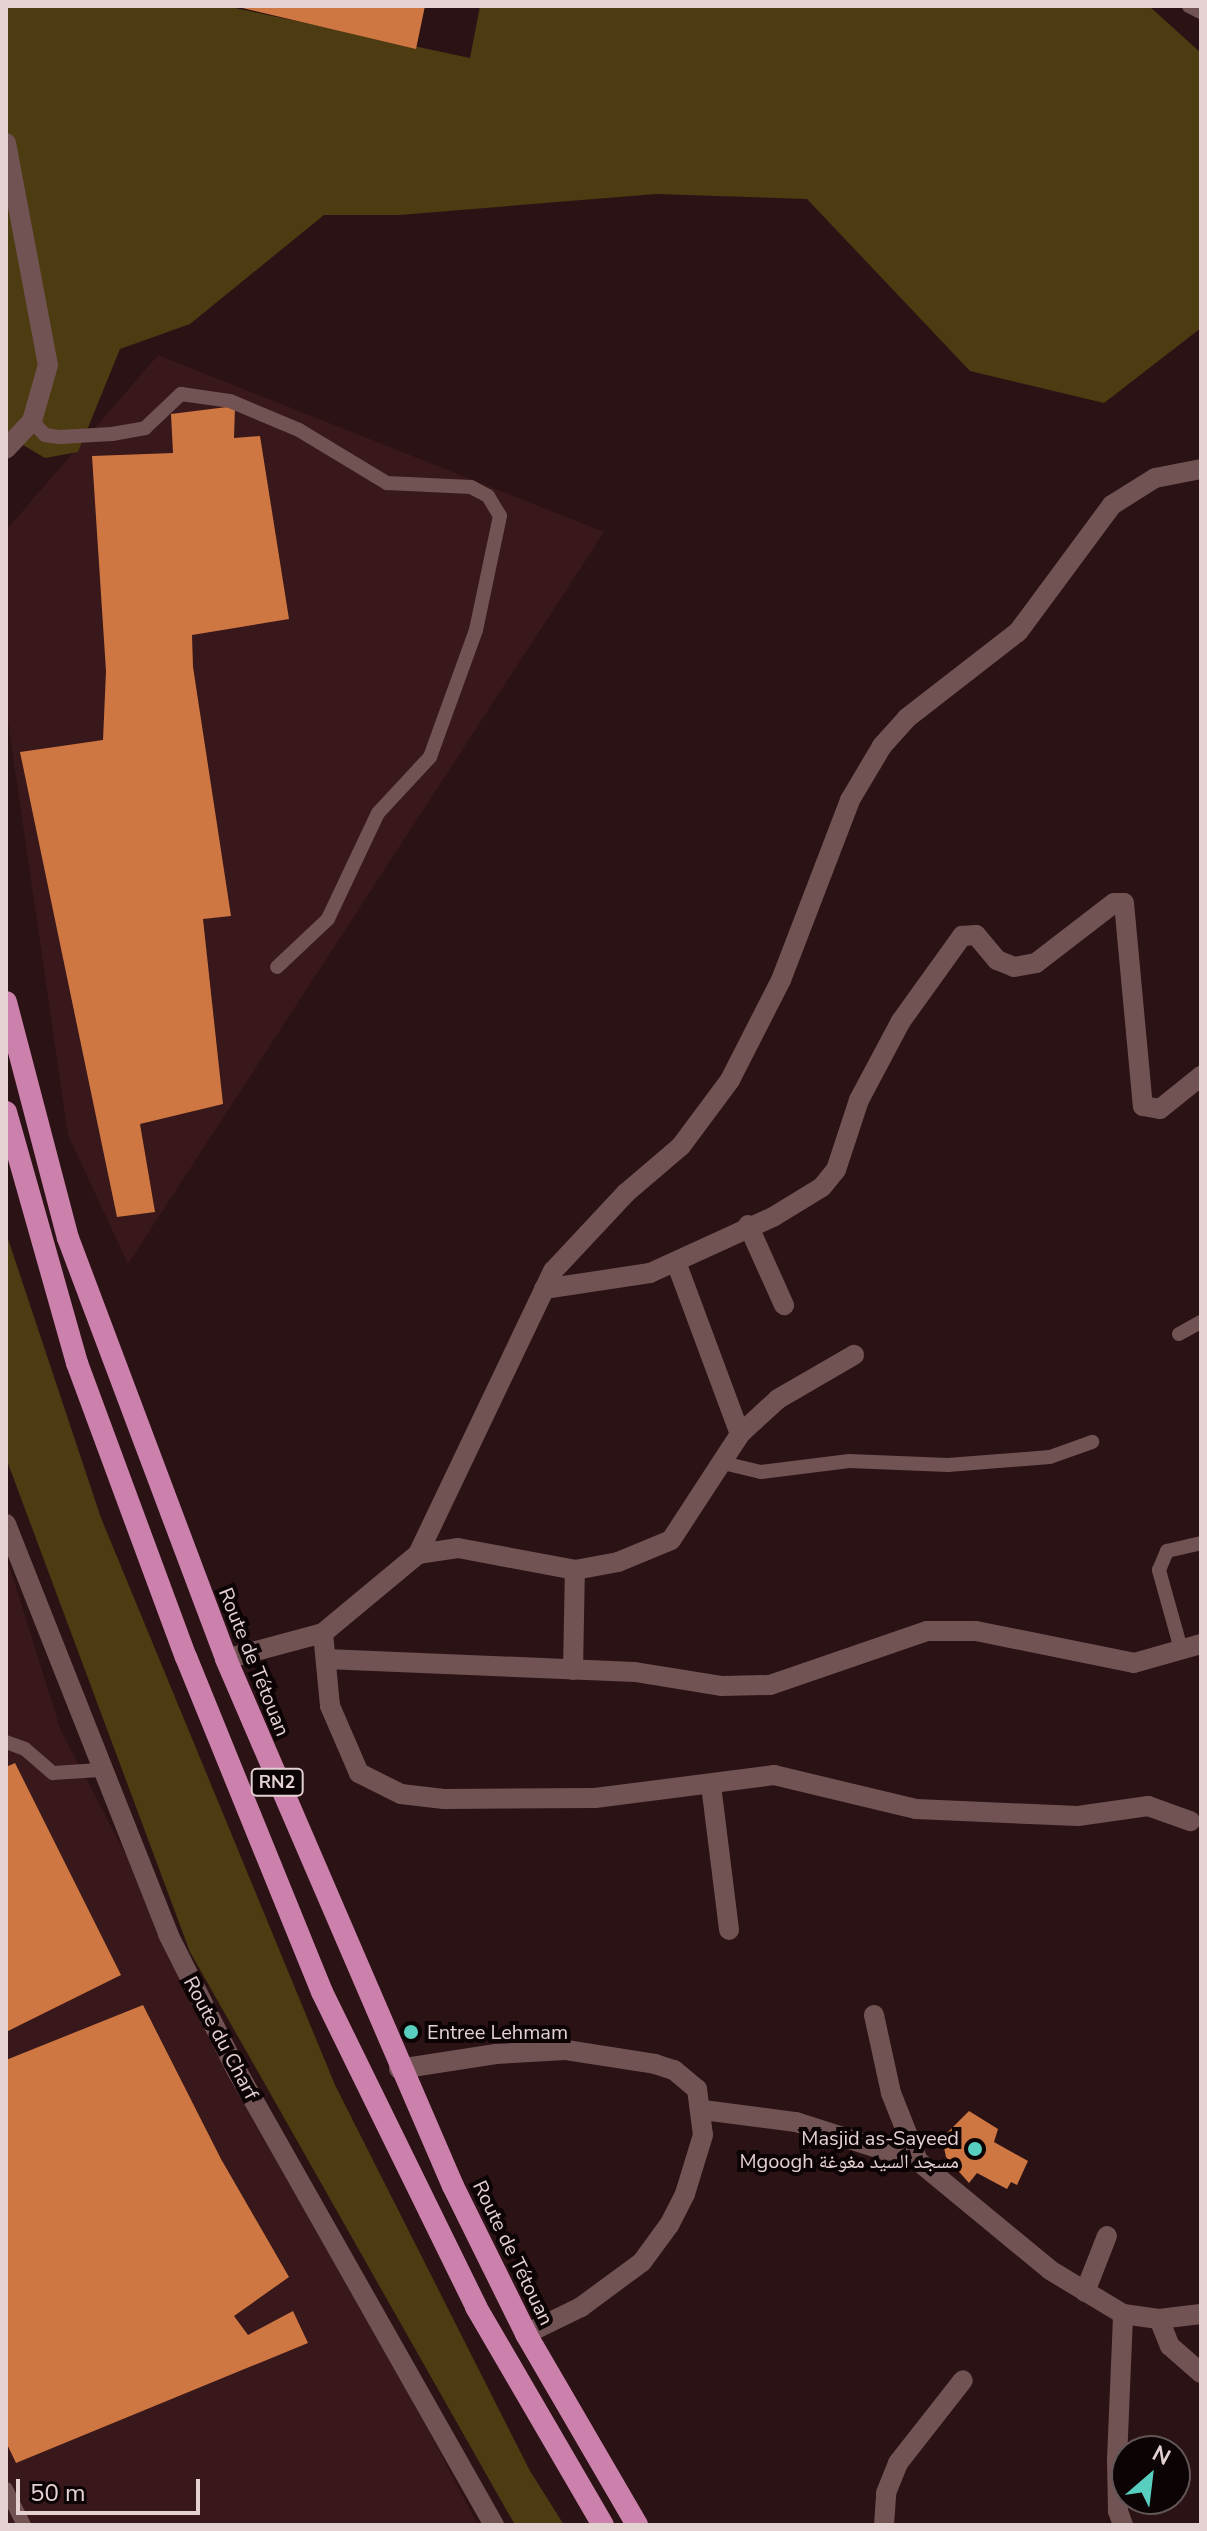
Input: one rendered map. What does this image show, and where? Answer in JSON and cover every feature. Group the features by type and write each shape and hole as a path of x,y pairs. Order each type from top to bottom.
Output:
{"highway":[{"name":"Route de Tétouan","path":"6,1002 68,1238 226,1659 399,2069 526,2334 637,2525"},
{"name":"RN2","path":"6,1112 77,1363 186,1657 322,1992 476,2307 603,2525"}],"street":[{"path":"6,143 46,336 48,365 32,421 6,449"},
{"path":"6,436 32,421"},
{"path":"226,1659 323,1633 418,1554 553,1271 593,1225 681,1146 730,1080 781,980 850,800 882,746 907,718 1018,632 1112,505 1155,478 1201,469"},
{"path":"544,1289 650,1273 804,1199 836,1170 859,1100 901,1021 962,936 976,935 997,960 1014,967 1036,963 1114,903 1124,903 1143,1106 1160,1109 1201,1076"},
{"path":"748,1225 784,1305"},
{"path":"676,1262 740,1434"},
{"path":"418,1554 458,1548 575,1570 618,1562 671,1540 740,1434 778,1399 854,1355"},
{"name":"Route du Charf","path":"6,1524 99,1770 168,1934 237,2071 494,2525"},
{"path":"573,1670 575,1570"},
{"path":"326,1659 635,1672 721,1686 770,1685 908,1634 944,1630 1009,1636 1134,1663 1191,1647"},
{"path":"323,1633 330,1706 359,1773 388,1790 444,1799 595,1798 774,1775 916,1809 1078,1816 1148,1806 1190,1821"},
{"path":"711,1785 729,1930"},
{"path":"874,2015 891,2093 918,2161"},
{"path":"399,2069 496,2054 566,2050 674,2070 697,2089 703,2110 703,2135 685,2194 642,2262 581,2307 526,2334"},
{"path":"703,2110 796,2122 918,2161 1050,2270 1123,2314 1159,2319 1201,2314"},
{"path":"1085,2292 1107,2236"},
{"path":"1123,2314 1117,2473 1118,2511 1123,2525"},
{"path":"1159,2319 1170,2346 1201,2373"},
{"path":"884,2525 886,2493 898,2463 963,2380"}],"lane":[{"path":"32,421 45,435 112,434 145,428 181,394 230,401 299,430 387,483 471,487 488,496 500,516 476,630 430,757 382,805 328,919 277,967"},
{"path":"1179,1334 1201,1322"},
{"path":"719,1462 761,1472 849,1461 948,1465 1050,1457 1092,1442"},
{"path":"1191,1647 1159,1570 1167,1551 1201,1543"},
{"path":"6,1742 25,1749 53,1773 99,1770"},
{"path":"6,2489 24,2525"}],"shaded area":[{"path":"6,6 226,6 470,58 480,6 1149,6 1201,53 1201,328 1104,403 970,371 807,199 656,194 399,215 324,215 190,324 120,349 78,452 45,458 6,435"},
{"path":"158,355 604,532 128,1264 68,1135 6,708 6,530"},
{"path":"6,1233 101,1518 335,2085 530,2471 564,2525 515,2525 190,1952 6,1458"},
{"path":"6,1555 61,1731 478,2525 6,2525"}],"building":[{"path":"234,6 425,6 416,49"},
{"path":"235,406 234,438 260,436 289,619 192,635 193,667 231,916 203,919 223,1104 140,1124 155,1212 117,1217 20,752 103,740 106,671 92,456 173,453 171,414"},
{"path":"15,1763 121,1975 6,2032 6,1767"},
{"path":"143,2005 221,2159 289,2277 234,2316 248,2335 293,2311 308,2343 16,2463 6,2442 6,2060"},
{"name":"Masjid as-Sayeed Mgoogh مسجد السيد مغوغة","path":"969,2111 998,2129 994,2142 1028,2161 1017,2185 1011,2182 1007,2189 977,2173 969,2183 946,2157 942,2138"}],"place":[{"name":"Entree Lehmam","path":"411,2032"},
{"name":"Masjid as-Sayeed Mgoogh مسجد السيد مغوغة","path":"975,2149"}]}
